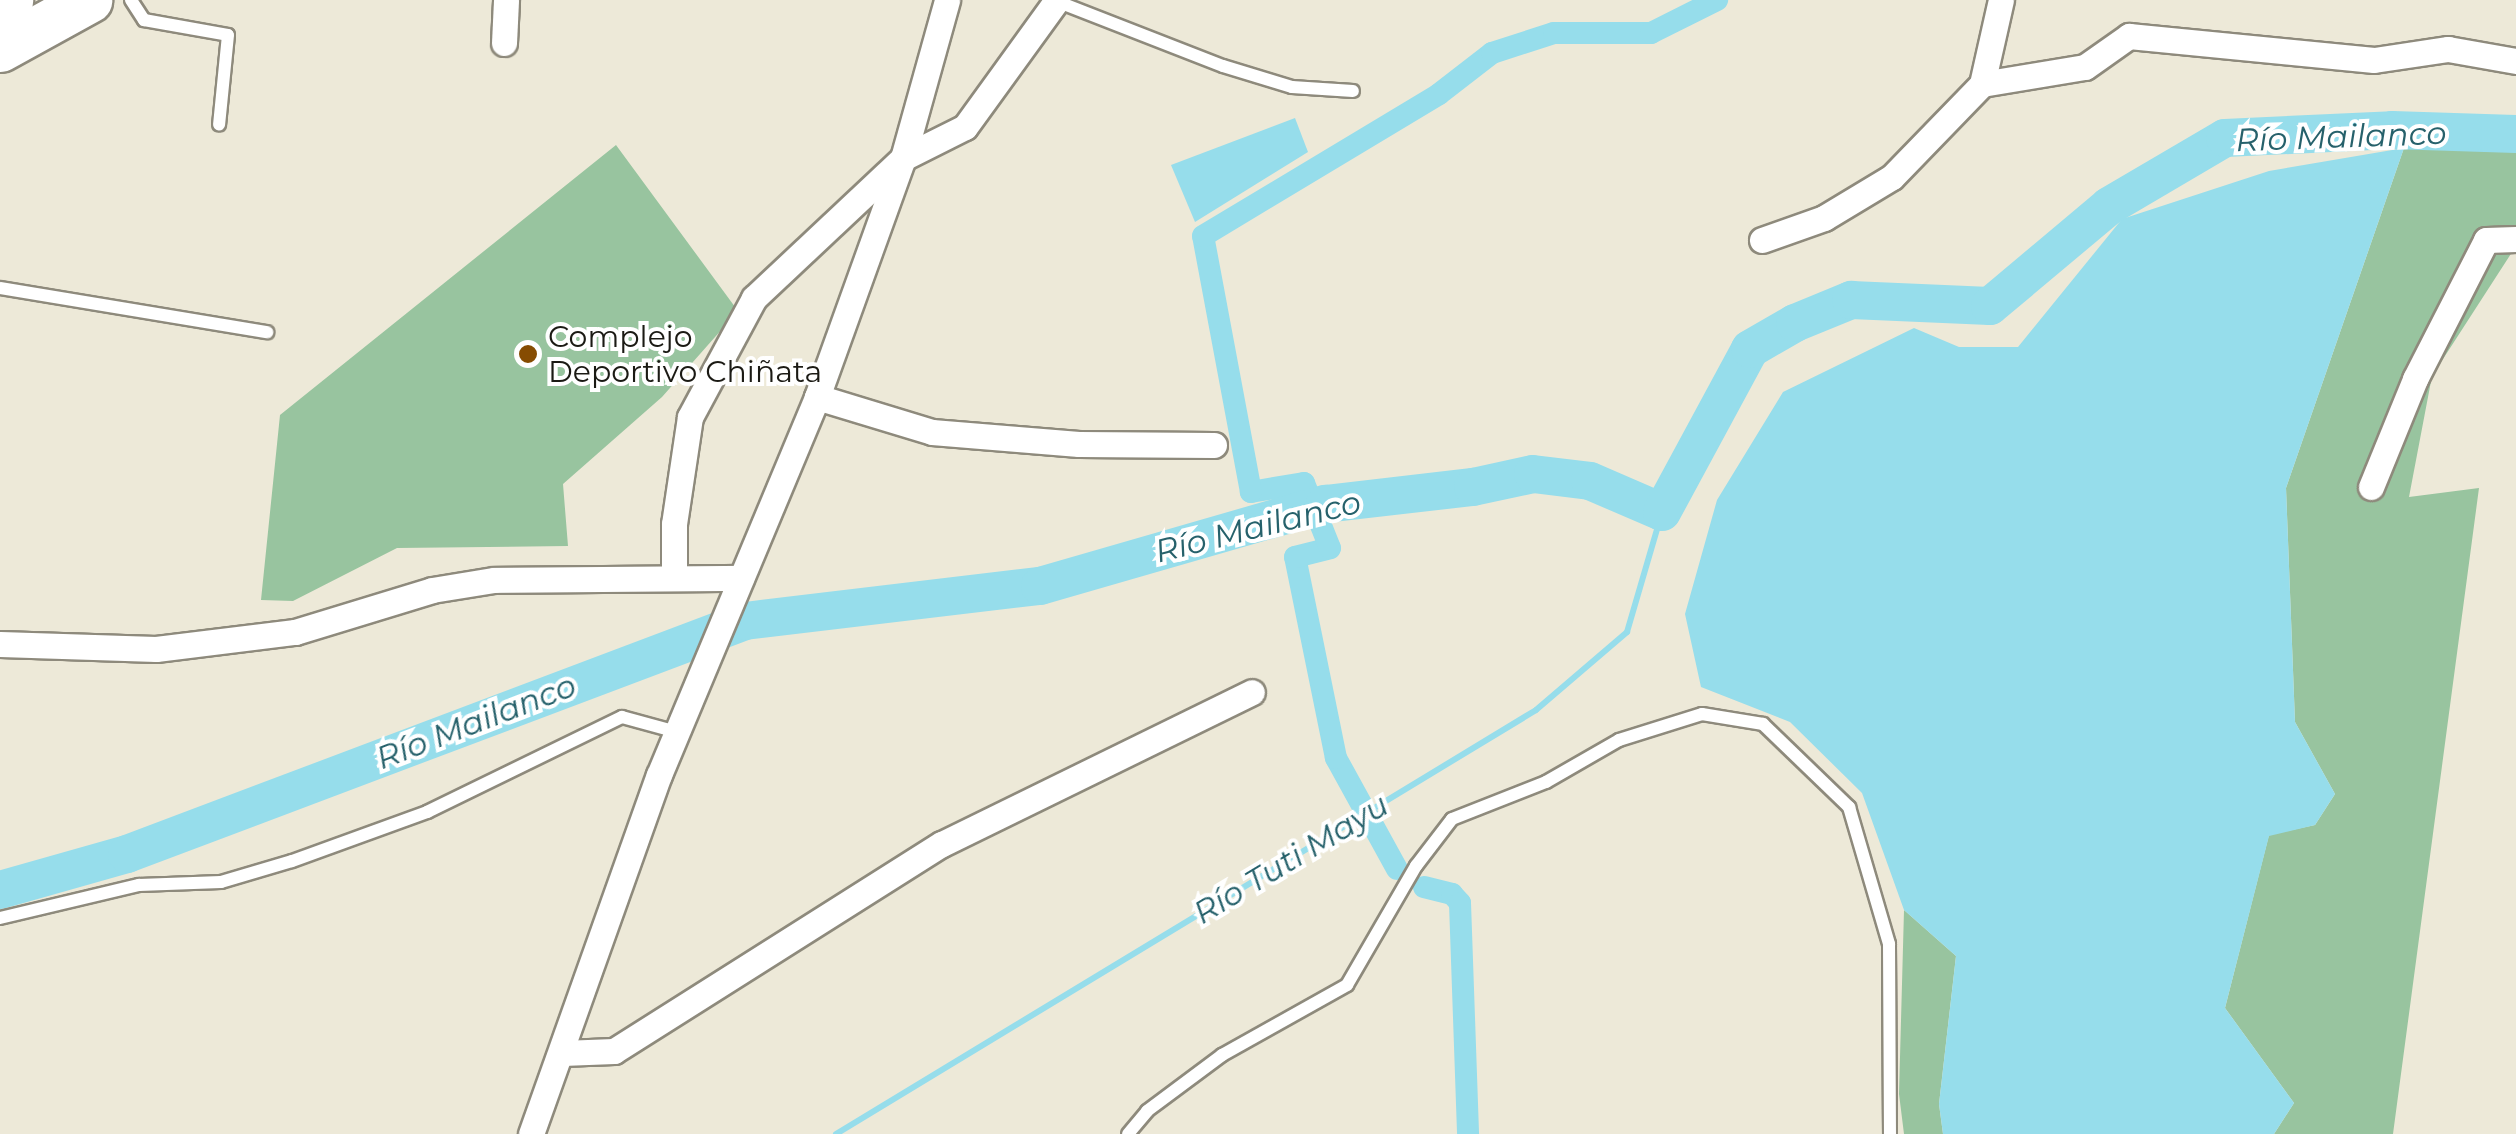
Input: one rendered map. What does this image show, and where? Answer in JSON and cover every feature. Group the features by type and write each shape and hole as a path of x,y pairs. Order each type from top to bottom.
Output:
{"highway":[{"path":"0,6 10,0"},
{"path":"0,49 89,0"}],"street":[{"path":"504,44 506,0"},
{"path":"530,1134 677,732 817,397 903,158 947,0"},
{"path":"674,578 674,524 690,417 754,298 903,158 964,126 1056,0"},
{"path":"1762,240 1824,218 1892,178 1982,84 2000,0"},
{"path":"1982,84 2085,67 2129,36 2374,60 2448,49 2516,61"},
{"path":"2371,487 2414,379 2486,240 2516,239"},
{"path":"817,397 932,432 1214,445"},
{"path":"0,644 156,650 296,632 432,590 494,580 740,578"},
{"path":"562,1053 614,1050 942,844 1252,692"}],"lane":[{"path":"131,0 144,20 228,35 219,125"},
{"path":"1056,0 1223,66 1292,86 1353,92"},
{"path":"0,288 268,332"},
{"path":"1128,1134 1147,1111 1222,1054 1346,985 1398,894 1452,819 1546,782 1618,740 1702,714 1763,724 1849,807 1889,944 1890,1134"},
{"path":"0,918 139,885 221,882 292,861 427,812 622,716 677,732"}],"green space":[{"name":"Complejo Deportivo Chiñata","path":"616,145 738,311 662,397 563,484 568,546 397,548 293,601 261,600 280,415"},
{"path":"2516,147 2516,246 2432,376 2409,497 2479,488 2393,1134 2274,1134 2294,1103 2225,1008 2269,835 2315,825 2335,794 2295,722 2286,488 2404,148"},
{"path":"1904,910 1956,956 1939,1104 1943,1134 1904,1134 1899,1094"}],"water":[{"path":"1295,118 1308,152 1195,222 1171,165"},
{"path":"2404,148 2286,488 2295,722 2335,794 2315,825 2269,836 2225,1008 2294,1103 2274,1134 1943,1134 1939,1104 1956,956 1904,910 1862,793 1790,722 1701,687 1685,614 1717,500 1783,392 1914,328 1959,347 2018,347 2122,219 2269,171"}],"waterway":[{"path":"1397,869 1336,758 1295,557 1330,548 1304,483 1251,492 1203,236 1439,94 1492,53 1554,33 1651,33 1717,0"},
{"name":"Río Mailanco","path":"0,890 127,854 745,621 1040,586 1325,504 1473,487 1533,474 1590,481 1662,512 1750,349 1795,323 1851,300 1990,306 2109,206 2225,138 2392,130 2516,134"},
{"name":"Río Tuti Mayu","path":"836,1134 1536,710 1627,632 1662,512"},
{"path":"1424,887 1452,894 1460,903 1468,1134"}],"place":[{"name":"Complejo Deportivo Chiñata","path":"528,354"}]}
